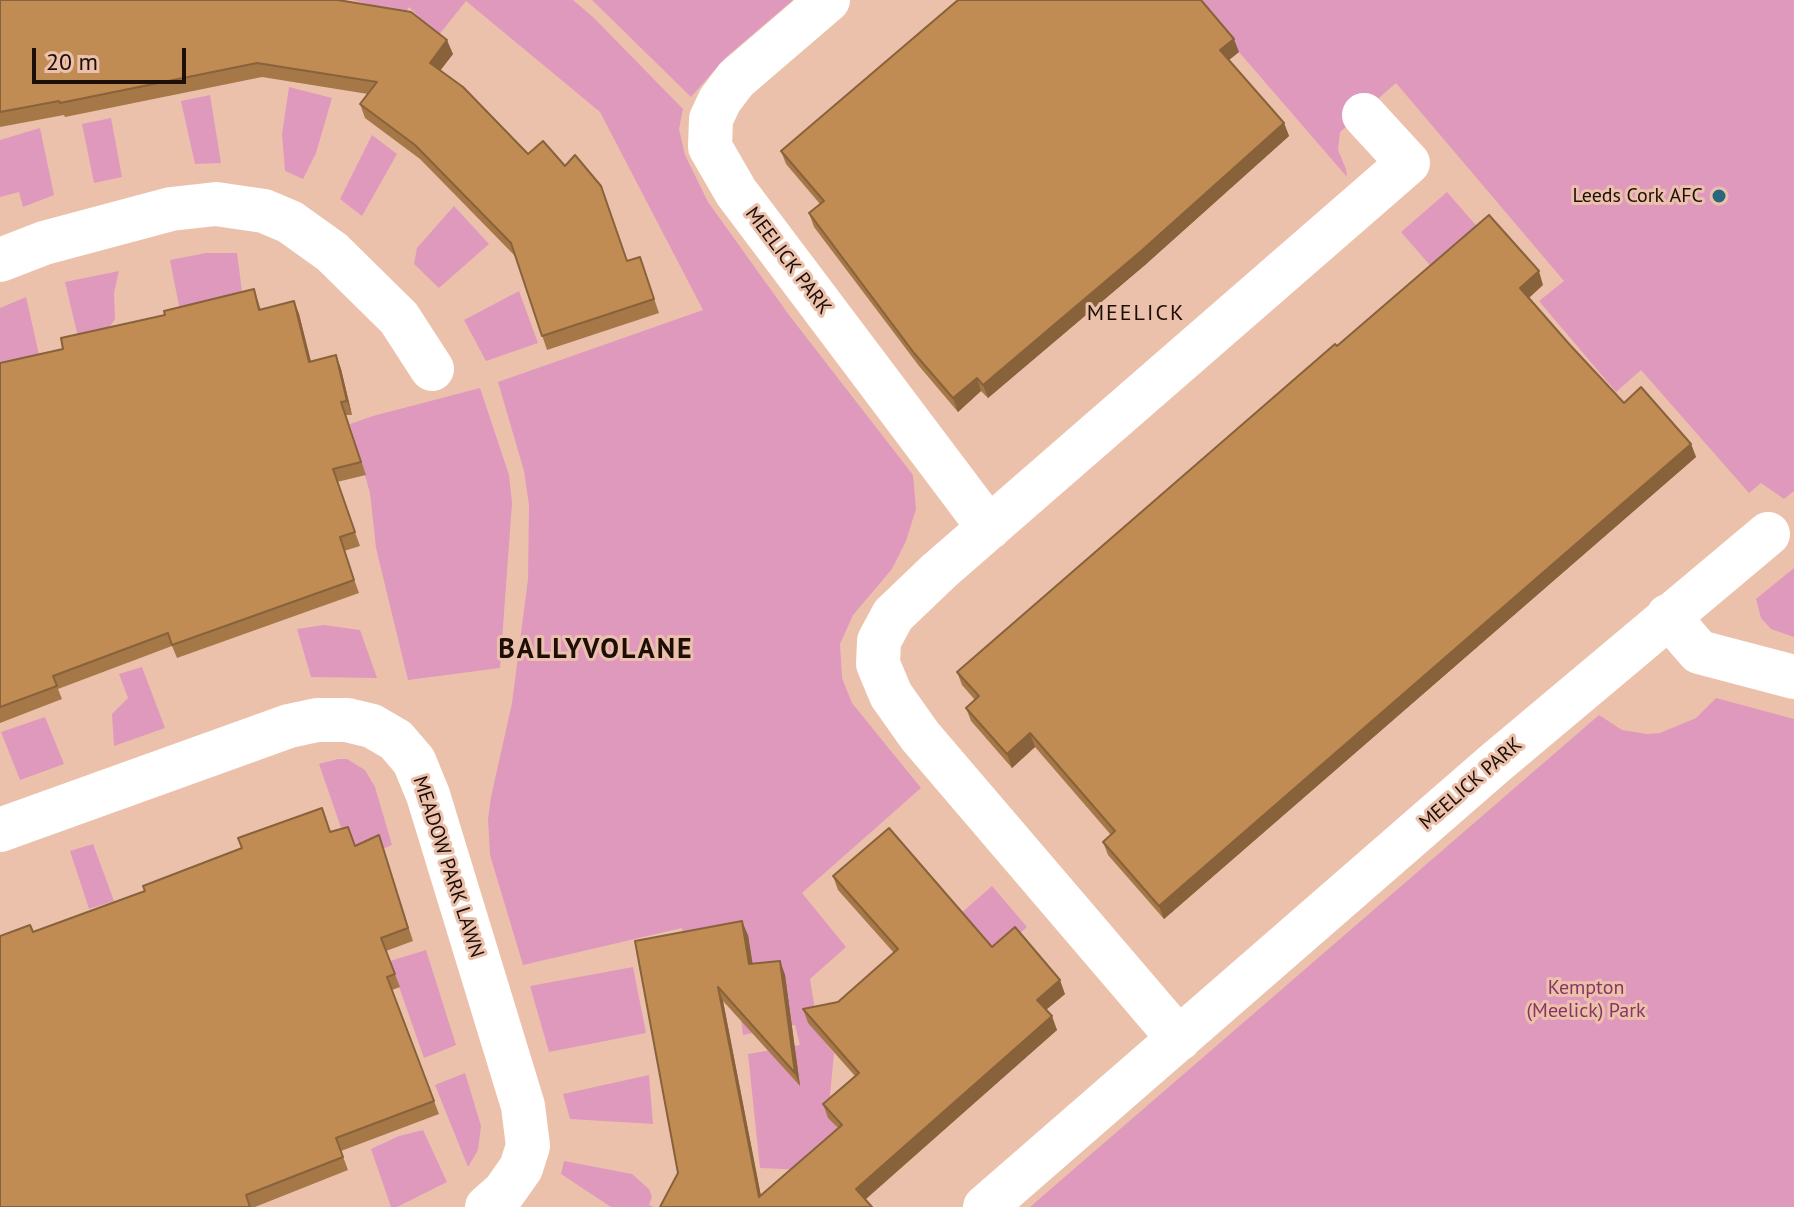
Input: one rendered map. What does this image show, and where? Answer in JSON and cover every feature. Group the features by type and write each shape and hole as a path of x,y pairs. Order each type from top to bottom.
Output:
{"street":[{"name":"MEELICK PARK","path":"828,0 736,79 720,100 711,119 710,147 736,192 989,528"},
{"path":"1179,1039 920,736 891,695 878,664 879,641 893,615 939,571 1408,163 1364,115"},
{"path":"0,260 44,243 171,209 216,204 264,211 290,222 332,252 399,318 432,369"},
{"name":"MEELICK PARK","path":"985,1207 1668,616 1768,534"},
{"path":"1668,616 1699,652 1794,677"},
{"name":"MEADOW PARK LAWN","path":"0,830 289,726 317,720 347,720 372,726 396,740 414,761 428,795 523,1106 528,1146 521,1168 504,1192 487,1207"}],"green space":[{"path":"353,0 573,0 683,109 679,129 685,155 708,202 789,315 913,475 916,509 906,541 892,569 853,615 840,644 842,678 852,703 921,788 802,893 846,947 810,979 819,1035 834,1053 828,1117 847,1139 806,1170 760,1168 748,1054 800,1045 795,1025 743,1035 736,983 749,946 746,929 684,939 682,928 523,965 490,855 488,819 491,797 512,703 528,579 529,505 524,471 498,382 703,310 600,112 466,1 438,36 409,7 405,14"},
{"path":"592,0 793,0 725,58 691,97"},
{"path":"1194,0 1794,0 1794,491 1784,499 1761,483 1749,493 1641,370 1616,392 1539,301 1564,281 1396,83 1340,132 1338,150 1347,177"},
{"path":"289,87 332,98 316,153 303,179 285,171 282,134"},
{"path":"210,95 221,163 195,164 181,101"},
{"path":"111,118 122,177 94,183 82,124"},
{"path":"40,128 54,195 23,207 19,192 0,197 0,140"},
{"path":"372,135 397,154 362,216 340,199"},
{"path":"1447,192 1481,231 1435,271 1401,232"},
{"path":"454,206 489,244 439,288 414,264 417,248"},
{"path":"206,253 237,253 243,299 181,316 170,260"},
{"path":"119,271 114,293 115,319 107,331 78,337 65,282"},
{"path":"519,291 538,343 486,361 464,320"},
{"path":"26,297 40,359 0,370 0,308"},
{"path":"480,388 509,475 512,503 500,668 408,680 376,548 370,493 350,424"},
{"path":"1794,568 1794,637 1771,629 1761,618 1756,599"},
{"path":"324,625 360,630 377,678 311,677 297,629"},
{"path":"142,667 165,728 114,746 112,714 128,698 119,674"},
{"name":"Kempton (Meelick) Park","path":"1716,698 1794,719 1794,1207 1030,1207 1599,715 1622,730 1660,733 1696,718"},
{"path":"45,717 64,764 20,780 1,732"},
{"path":"347,759 365,770 375,787 392,845 359,859 346,842 319,764"},
{"path":"93,844 114,901 89,909 70,851"},
{"path":"992,886 1027,927 962,986 935,936"},
{"path":"426,950 456,1045 424,1058 390,961"},
{"path":"633,967 646,1033 549,1052 530,986"},
{"path":"465,1073 481,1126 478,1150 468,1167 435,1085"},
{"path":"649,1075 653,1124 570,1119 563,1094"},
{"path":"423,1130 447,1182 397,1207 391,1207 371,1149 399,1136"},
{"path":"564,1161 632,1174 649,1189 652,1197 649,1205 654,1207 611,1207 561,1174"}],"building":[{"path":"0,0 338,0 411,12 447,40 430,63 463,87 528,154 543,141 565,166 575,155 601,186 627,261 640,257 654,299 542,336 511,243 415,145 360,104 377,82 257,63 0,112"},
{"path":"958,0 1201,0 1234,39 1220,50 1284,123 1140,252 983,385 977,378 953,398 914,353 809,213 824,201 781,151"},
{"path":"1489,215 1539,271 1520,288 1570,345 1624,403 1641,387 1691,444 1159,906 1103,842 1115,831 1030,733 1007,754 966,708 979,696 957,672 1335,344 1337,346"},
{"path":"254,289 259,310 294,301 309,362 336,355 347,401 341,402 361,462 333,469 355,532 340,537 354,580 172,645 168,633 53,676 57,686 0,707 0,363 63,349 61,338 165,315 164,311"},
{"path":"322,808 330,832 348,827 355,846 379,835 408,928 381,938 395,974 387,977 434,1101 336,1138 343,1157 246,1195 250,1207 0,1207 0,936 30,925 33,932 145,891 143,886 242,848 238,838"},
{"path":"889,828 992,947 1015,927 1060,980 1037,1000 1052,1016 856,1189 872,1207 660,1207 678,1173 635,941 742,921 749,964 780,961 795,1073 718,987 759,1197 842,1125 823,1104 859,1073 803,1009 838,1002 898,949 833,876"}],"place":[{"name":"Leeds Cork AFC","path":"1719,196"}],"district":[{"name":"MEELICK","path":"1136,314"},
{"name":"BALLYVOLANE","path":"596,650"}]}
